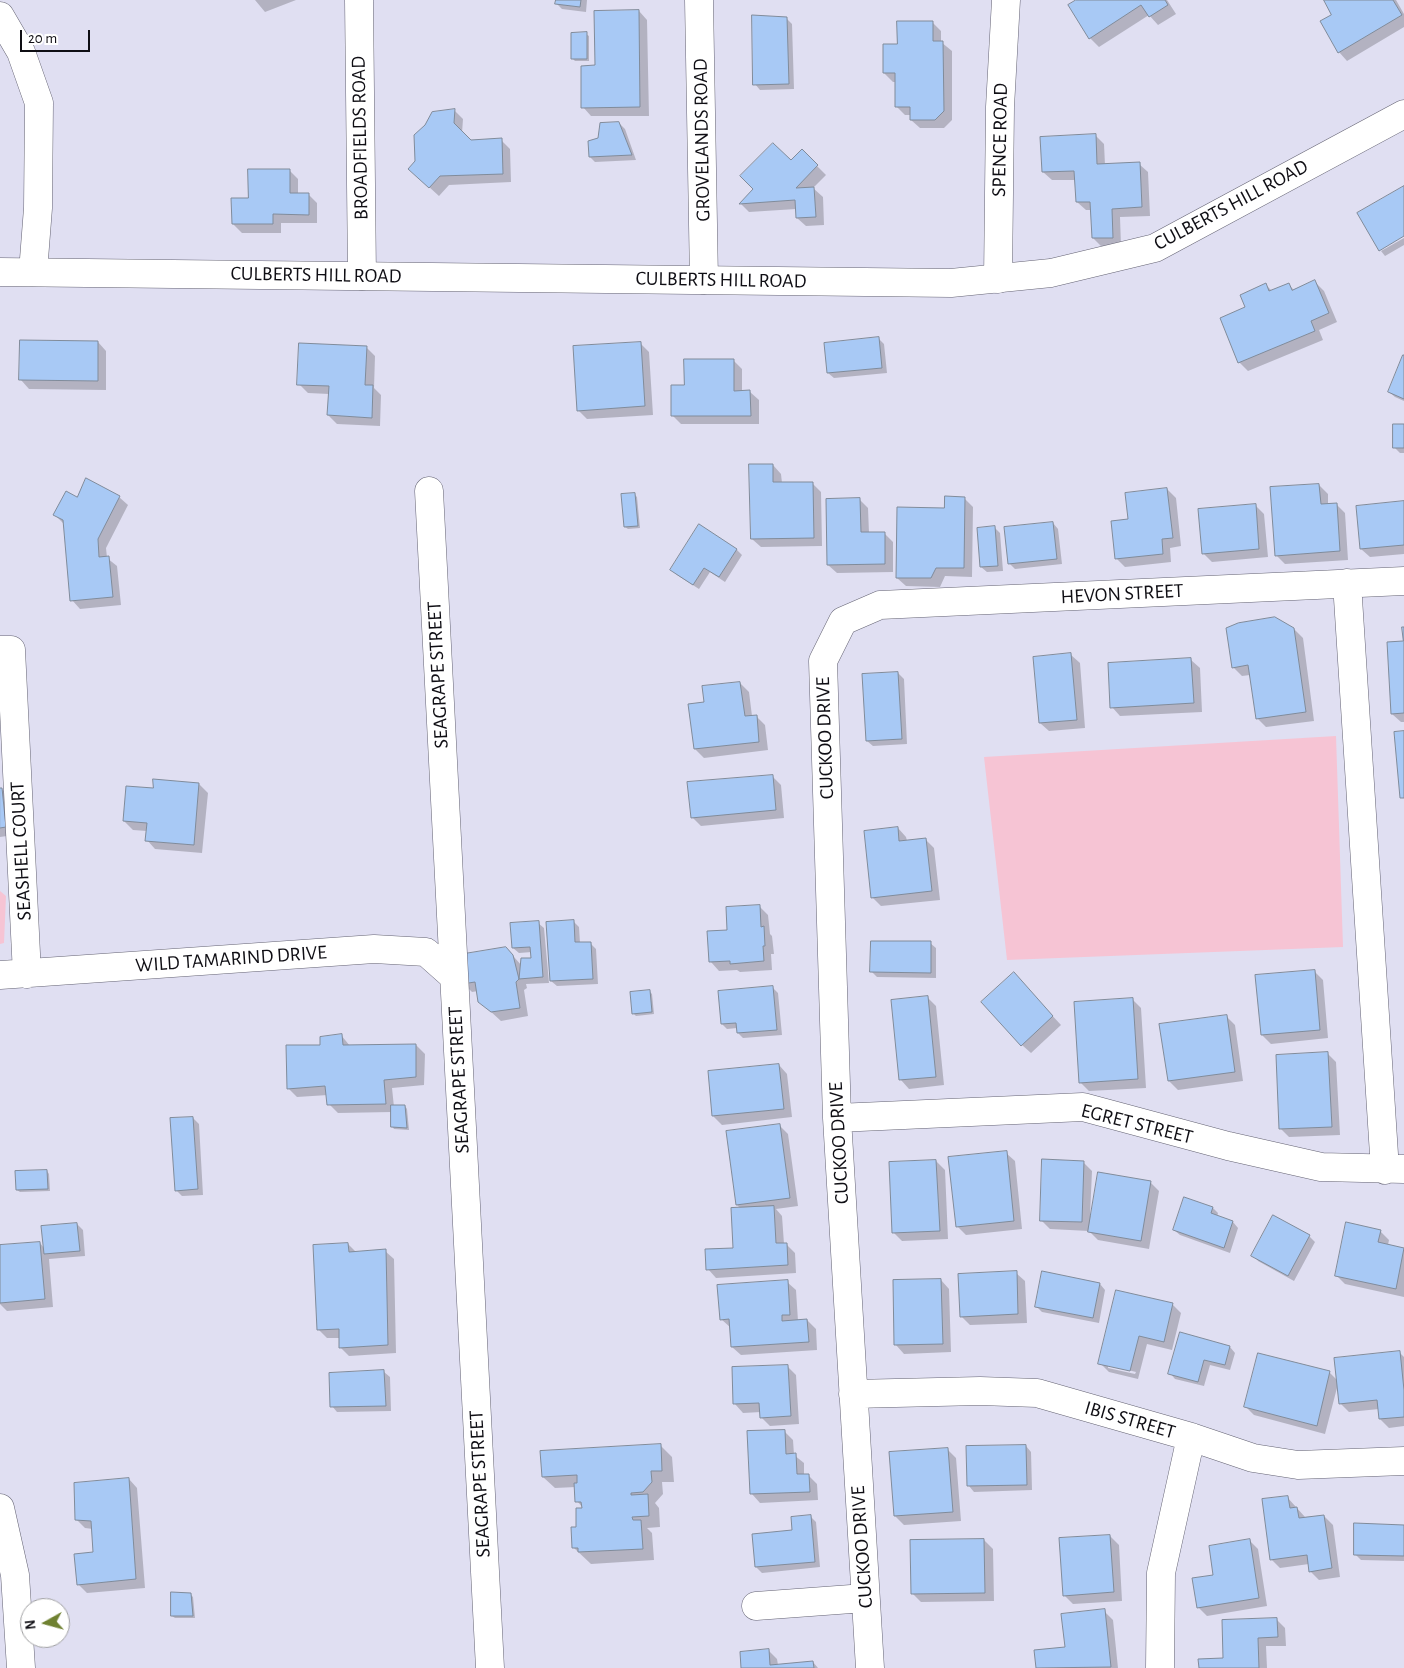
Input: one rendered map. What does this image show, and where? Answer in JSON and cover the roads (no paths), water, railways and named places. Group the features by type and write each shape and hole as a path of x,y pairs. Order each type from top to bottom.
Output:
{"street":[{"name":"BROADFIELDS ROAD","path":"359,0 362,276"},
{"name":"GROVELANDS ROAD","path":"699,0 704,280"},
{"name":"SPENCE ROAD","path":"998,279 1000,107 1006,0"},
{"path":"0,16 21,52 40,103 38,208 33,272"},
{"name":"CULBERTS HILL ROAD","path":"0,272 951,282 998,279 1051,273 1155,248 1404,114"},
{"name":"SEAGRAPE STREET","path":"429,491 490,1668"},
{"name":"HEVON STREET","path":"843,622 880,605 1404,581"},
{"path":"1347,583 1394,1170"},
{"name":"CUCKOO DRIVE","path":"843,622 823,661 837,1118 852,1394 870,1668"},
{"name":"SEASHELL COURT","path":"0,650 10,650 27,974"},
{"name":"WILD TAMARIND DRIVE","path":"0,975 374,949 426,952 453,976"},
{"name":"EGRET STREET","path":"837,1118 1083,1107 1228,1146 1321,1166 1394,1170"},
{"name":"IBIS STREET","path":"852,1394 980,1391 1037,1393 1254,1458 1298,1466 1404,1461"},
{"path":"1160,1668 1161,1573 1191,1438"},
{"path":"0,1508 15,1575 9,1634 21,1668"},
{"path":"756,1606 865,1598"}]}
